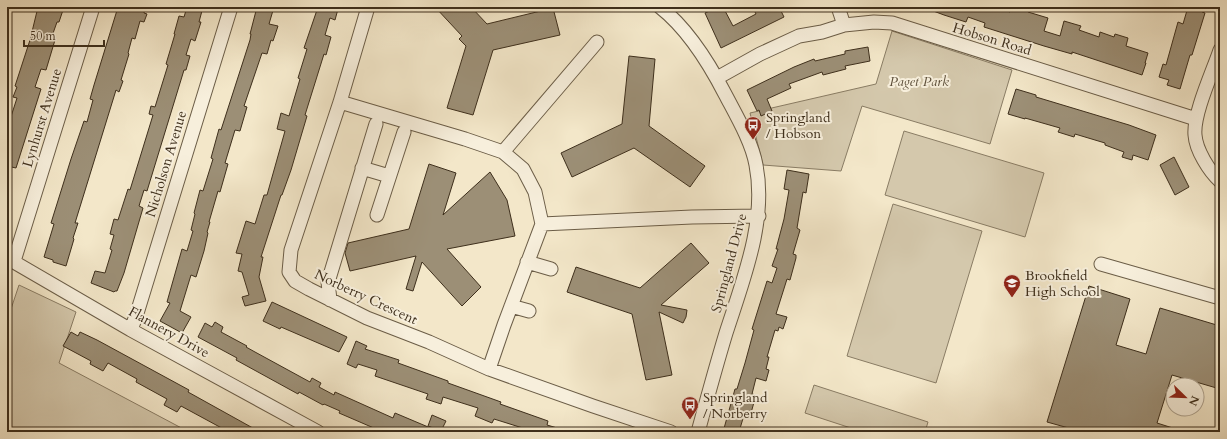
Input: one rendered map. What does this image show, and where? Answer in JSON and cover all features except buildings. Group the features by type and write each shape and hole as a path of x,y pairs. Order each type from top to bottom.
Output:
{"street":[{"name":"Lynhurst Avenue","path":"10,260 93,7"},
{"name":"Nicholson Avenue","path":"131,330 231,7"},
{"name":"Norberry Crescent","path":"368,7 340,102 291,250 289,272 295,281 367,318 429,342 489,368 670,432"},
{"name":"Springland Drive","path":"660,7 667,12 685,32 717,78 745,134 756,164 759,192 759,216 753,242 716,365 698,432"},
{"path":"838,7 844,25"},
{"name":"Hobson Road","path":"717,78 760,54 799,36 822,32 844,25 874,22 892,24 1196,119"},
{"path":"503,152 597,42"},
{"path":"1220,50 1196,119 1195,136 1203,158 1220,181"},
{"path":"340,102 466,139 503,152 523,169 532,185 542,224 489,368"},
{"path":"330,300 328,282 376,124"},
{"path":"377,215 404,132"},
{"path":"362,168 389,176"},
{"path":"542,224 692,217 759,216"},
{"name":"Flannery Drive","path":"10,260 131,330 317,432"},
{"path":"527,262 551,269"},
{"path":"1101,264 1220,298"},
{"path":"312,291 328,282"},
{"path":"511,306 529,311"}],"green space":[{"name":"Paget Park","path":"892,31 1012,70 990,144 862,106 841,171 763,165 750,113 876,84"},
{"path":"904,131 1044,173 1025,237 885,195"},
{"path":"893,204 982,231 936,383 847,356"},
{"path":"19,285 76,312 59,363 189,432 7,432 7,321"},
{"path":"814,385 928,422 925,432 863,432 805,413"}],"place":[{"name":"Springland / Hobson","path":"753,140"},
{"name":"Brookfield High School","path":"1012,298"},
{"name":"Springland / Norberry","path":"690,420"}]}
